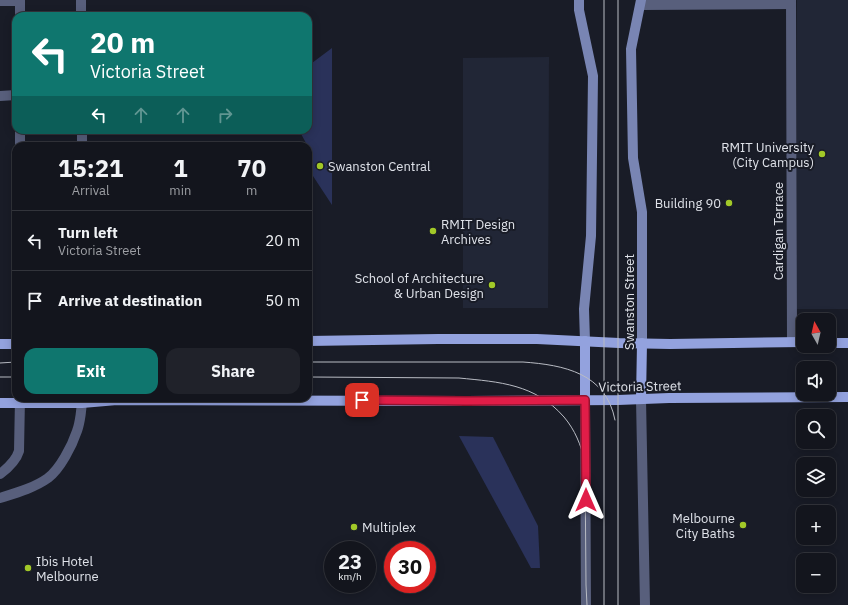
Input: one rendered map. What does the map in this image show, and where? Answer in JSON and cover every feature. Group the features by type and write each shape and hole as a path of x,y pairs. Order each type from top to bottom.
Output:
{"main road":[{"path":"312,341 438,339 642,343 796,342"},
{"path":"585,341 585,400"},
{"name":"Swanston Street","path":"641,399 642,343"},
{"path":"836,343 848,343"},
{"path":"0,344 12,344"},
{"name":"Victoria Street","path":"312,401 466,401 848,397"},
{"name":"Victoria Street","path":"0,403 12,401"}],"street":[{"path":"0,1 20,0 20,12"},
{"path":"81,0 81,12"},
{"path":"579,0 579,10 593,76 591,236 584,310 585,341"},
{"path":"641,2 661,4 791,2"},
{"name":"Swanston Street","path":"641,2 631,49 633,158 642,212 642,343"},
{"name":"Cardigan Terrace","path":"791,2 792,342"},
{"path":"0,96 12,95"},
{"name":"Swanston Street","path":"641,399 645,605"},
{"path":"585,400 586,605"},
{"path":"0,474 13,463 18,456 20,402"},
{"path":"0,498 34,486 49,477 64,460 77,431 82,402"}],"shaded area":[{"name":"RMIT University (City Campus)","path":"797,0 848,0 848,309 797,309"},
{"path":"332,48 332,205 313,176 312,142 305,142 301,134 312,134 312,63"},
{"path":"549,57 548,308 463,308 463,58"},
{"path":"459,436 493,437 538,526 540,568 531,568"}],"tram line":[{"path":"604,0 604,605"},
{"path":"618,0 618,605"},
{"path":"0,363 12,362"},
{"path":"312,362 538,363 568,369 581,374 593,382 603,392 610,404 615,420"},
{"path":"0,377 12,377"},
{"path":"312,377 459,378 489,381 503,383 529,391 553,406 564,417 574,432 585,462 587,605"}],"place":[{"name":"RMIT University (City Campus)","path":"822,154"},
{"name":"Swanston Central","path":"320,166"},
{"name":"Building 90","path":"729,203"},
{"name":"RMIT Design Archives","path":"433,231"},
{"name":"School of Architecture & Urban Design","path":"492,285"},
{"name":"Melbourne City Baths","path":"743,525"},
{"name":"Multiplex","path":"354,527"},
{"name":"Ibis Hotel Melbourne","path":"28,568"}],"route":[{"path":"362,400 585,400 586,500"}]}
